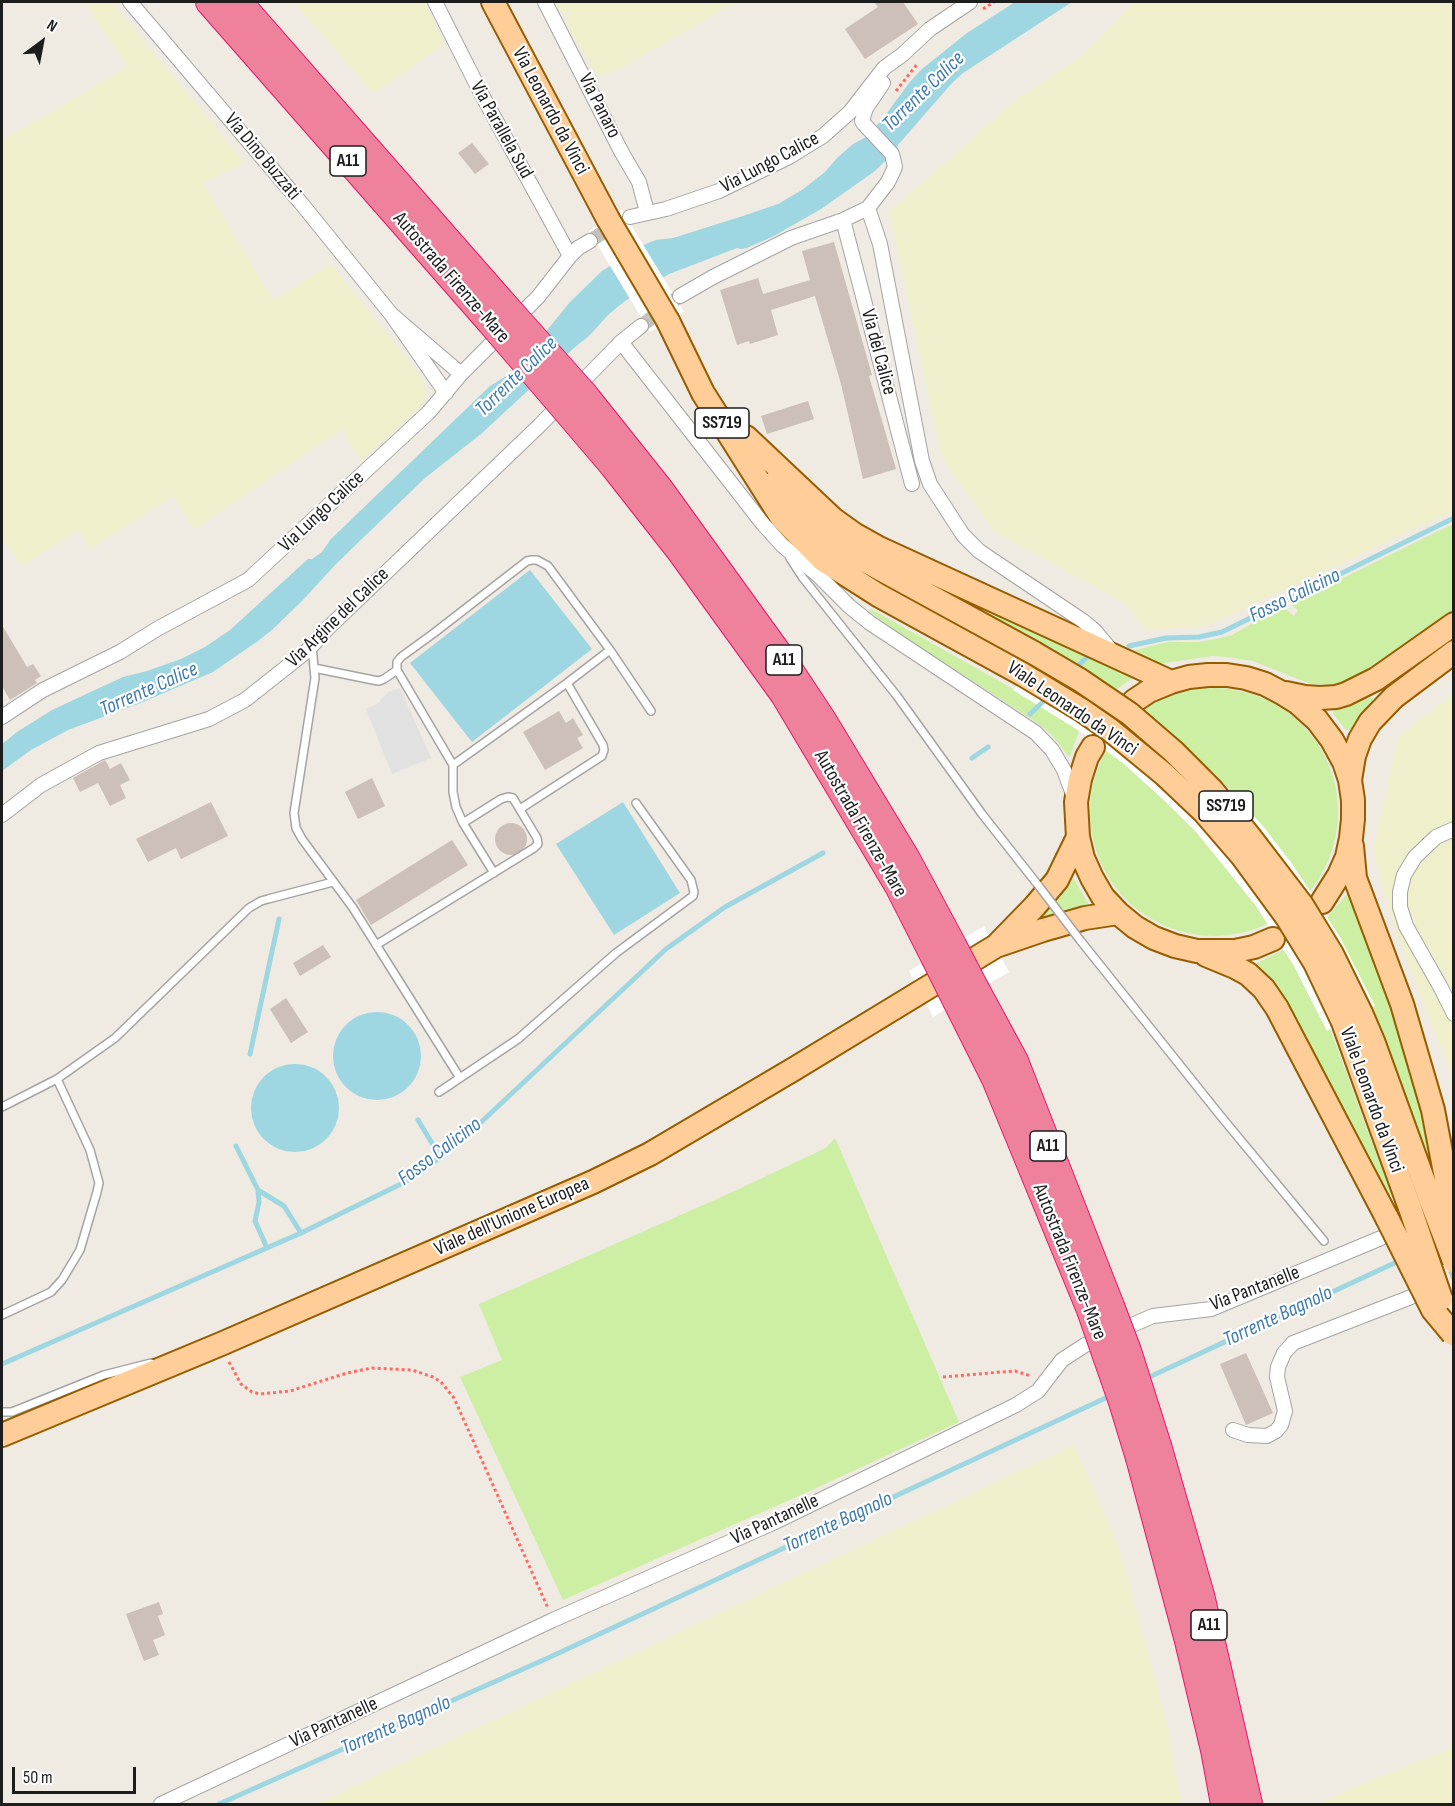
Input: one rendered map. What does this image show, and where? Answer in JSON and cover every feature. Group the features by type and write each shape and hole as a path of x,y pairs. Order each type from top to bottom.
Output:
{"highway":[{"name":"Autostrada Firenze-Mare","path":"209,2 495,311 576,403 660,489 782,658 823,720 907,859 943,951 967,997 1015,1061 1101,1308 1128,1351 1224,1804"},
{"name":"Autostrada Firenze-Mare","path":"239,2 495,311"},
{"name":"Autostrada Firenze-Mare","path":"1149,1453 1201,1595 1249,1804"}],"main road":[{"name":"Via Leonardo da Vinci","path":"493,2 502,12 619,218"},
{"name":"Viale Leonardo da Vinci","path":"619,218 703,393 782,518 823,560 856,582 1022,674 1109,729 1165,775 1204,812 1249,864 1352,1017 1373,1041 1454,1261"},
{"name":"Viale Leonardo da Vinci","path":"668,323 707,375 785,496 809,523 840,547 1089,685 1137,719 1212,790 1302,905 1332,954 1352,1017"},
{"path":"746,437 833,519 854,534 1171,682"},
{"path":"782,518 818,575"},
{"path":"1282,693 1312,698 1336,697 1346,694 1376,679 1454,624"},
{"path":"1350,780 1354,756 1360,739 1370,722 1394,697 1454,652"},
{"path":"1134,701 1149,691 1171,682 1199,676 1227,675 1246,678 1282,693 1298,703 1317,720 1332,740 1344,762 1350,780 1353,809 1347,857 1322,902"},
{"path":"1093,747 1080,779 1076,802 1078,837 1083,858 1103,897 1135,927 1175,946 1197,951 1235,966 1264,989 1277,1008 1384,1228 1433,1310 1453,1335"},
{"name":"Viale dell'Unione Europea","path":"996,946 1035,906 1056,880 1078,837"},
{"path":"1351,838 1355,878 1402,1004 1432,1110 1430,1201 1454,1223"},
{"name":"Viale dell'Unione Europea","path":"2,1435 221,1344 593,1182 650,1154 996,946 1085,918 1118,913"},
{"path":"1197,951 1235,951 1274,939"},
{"name":"Viale Leonardo da Vinci","path":"1430,1201 1453,1335"}],"street":[{"name":"Via Dino Buzzati","path":"130,2 301,203 391,314 446,393"},
{"name":"Via Parallela Sud","path":"435,2 482,96 570,256"},
{"name":"Via Panaro","path":"546,2 639,182 647,212"},
{"name":"Via Lungo Calice","path":"619,218 666,209 719,191 789,157 823,136 850,112 884,68 902,56 930,29 970,2"},
{"path":"680,296 791,238 843,220 868,208 894,172 895,161 892,154 862,121 866,108 902,56"},
{"path":"868,208 880,244 922,461 930,484 963,535 979,551 1083,621 1119,659"},
{"name":"Via del Calice","path":"843,220 912,484"},
{"name":"Via Lungo Calice","path":"2,716 43,690 120,652 157,629 248,580 429,412 461,374 538,297 570,256 590,240"},
{"name":"Via Dino Buzzati","path":"391,314 461,374"},
{"name":"Via Argine del Calice","path":"2,815 41,785 99,753 209,719 245,700 307,651 327,629 540,425 621,342 641,326"},
{"name":"Viale Leonardo da Vinci","path":"621,342 763,524 782,545 870,623 1036,733 1052,750 1064,770 1076,802"},
{"path":"1454,829 1436,837 1415,857 1404,875 1400,892 1400,907 1406,926 1454,1014"},
{"name":"Via Pantanelle","path":"160,1804 553,1620 775,1522 1016,1405 1038,1391 1062,1360 1075,1351 1153,1316 1211,1309 1384,1228"},
{"path":"1233,1430 1258,1437 1267,1436 1281,1425 1285,1412 1277,1377 1278,1367 1284,1353 1293,1343 1411,1297"}],"lane":[{"path":"782,545 803,578 897,696 982,814 1080,940 1324,1241"},
{"path":"494,873 463,823 453,792 453,765 397,670 397,662 401,657 527,561 537,560 548,566 610,650 651,711"},
{"path":"312,645 315,678 294,819 296,828 353,908 460,1078"},
{"path":"453,765 610,650"},
{"path":"314,668 379,681 397,670"},
{"path":"520,809 602,756 603,745 567,683"},
{"path":"376,945 538,844 537,838 513,798 501,799 463,823"},
{"path":"439,1092 518,1039 616,952 693,896 691,880 636,803"},
{"path":"2,1107 57,1079 115,1038 249,908 261,901 333,882"},
{"path":"2,1315 51,1292 62,1280 80,1250 98,1192 99,1182 90,1150 57,1079"},
{"path":"2,1412 19,1410 118,1370 189,1357"}],"path":[{"path":"982,10 994,2"},
{"path":"891,99 918,62"},
{"path":"221,1344 241,1384 252,1392 260,1394 290,1391 372,1368 412,1370 434,1377 441,1382 454,1398 553,1620"},
{"path":"943,1377 1015,1371 1047,1381"}],"green space":[{"path":"84,2 111,2 245,163 203,183 273,300 331,264 422,378 425,397 421,406 361,461 342,429 195,529 173,496 90,549 78,530 22,566 2,537 2,140 128,67"},
{"path":"294,2 425,2 444,44 377,92 372,92"},
{"path":"555,2 737,2 615,71 597,75 567,26 565,20 573,11 563,16"},
{"path":"1135,2 1454,2 1453,511 1207,626 1146,630 1126,604 995,532 942,458 889,211 1014,101 1079,58"},
{"path":"1453,524 1453,610 1378,664 1350,681 1329,685 1311,684 1253,661 1212,656 1158,664 1128,652 1168,642 1199,642 1232,635 1282,606 1294,616 1298,610 1291,605 1294,602"},
{"path":"900,567 1134,677 1103,699 1079,731 1070,756 1068,756 1051,734 1036,722 891,628 869,611 871,609 1013,689 1039,643 940,591"},
{"path":"1202,688 1226,688 1250,693 1273,702 1302,724 1324,753 1329,764 1336,788 1338,812 1336,836 1329,860 1324,871 1302,900 1273,922 1262,927 1226,936 1202,936 1178,931 1155,922 1135,908 1118,891 1104,871 1095,848 1090,824 1090,800 1095,776 1104,753 1118,733 1135,716 1155,702 1178,693"},
{"path":"1453,693 1453,1079 1393,924 1373,850 1398,737"},
{"path":"1370,697 1373,698 1372,701 1350,730 1346,730 1333,713 1334,709 1350,706"},
{"path":"1072,879 1090,907 1041,918"},
{"path":"1348,893 1390,997 1421,1107 1435,1174 1428,1161 1371,1007 1330,1029 1390,1191 1391,1195 1388,1196 1253,965 1297,943 1322,924"},
{"path":"835,1138 959,1422 801,1495 563,1600 460,1377 502,1360 479,1304 726,1195 826,1148"},
{"path":"1074,1445 1120,1550 1166,1720 1181,1804 317,1804"},
{"path":"1453,1748 1453,1804 1318,1804 1361,1784"}],"shaded area":[{"path":"400,688 431,758 392,774 366,709 377,704 388,692"}],"water":[{"name":"Torrente Calice","path":"1015,2 1072,2 963,73 875,171 821,209 774,236 747,248 737,248 669,274 625,301 481,434 425,478 336,564 302,601 258,641 213,672 138,704 68,730 31,750 2,771 2,744 52,710 123,677 181,659 205,647 230,630 308,559 322,552 331,539 490,386 513,372 570,302 602,271 646,244 673,238 778,204 802,190 825,172 853,144 866,137 922,69 967,33"},
{"path":"530,570 592,649 472,742 410,663"},
{"path":"623,802 680,893 614,935 556,844"},
{"path":"368,1012 386,1012 402,1019 414,1031 421,1047 421,1065 414,1081 402,1093 386,1100 368,1100 352,1093 340,1081 333,1065 333,1047 340,1031 352,1019"},
{"path":"286,1064 304,1064 320,1071 332,1083 339,1099 339,1117 332,1133 320,1145 304,1152 286,1152 270,1145 258,1133 251,1117 251,1099 258,1083 270,1071"}],"pier":[{"path":"622,210 684,312 650,332 589,231"},
{"path":"1039,643 1102,681 1159,724 1215,774 1263,826 1293,865 1340,937 1375,1006 1327,1031 1294,966 1256,906 1197,833 1124,764 1081,732 1013,690"},
{"path":"984,926 1009,972 933,1017 909,971"}],"building":[{"path":"874,2 903,2 918,24 865,59 845,29 878,7"},
{"path":"472,143 489,164 475,174 458,153"},
{"path":"834,242 896,469 863,479 841,384 815,296 771,310 778,335 750,344 749,341 737,345 720,290 758,278 763,294 810,280 802,251"},
{"path":"808,401 814,419 767,434 761,416"},
{"path":"2,625 27,667 33,664 41,676 35,680 37,683 10,700 2,686"},
{"path":"559,711 566,723 573,718 583,735 577,738 583,748 545,770 523,732"},
{"path":"105,760 110,769 121,763 130,780 120,785 126,798 110,806 98,783 80,792 73,778"},
{"path":"372,778 385,806 358,819 345,792"},
{"path":"211,802 228,836 181,859 176,848 148,862 136,839"},
{"path":"511,823 522,828 527,839 522,850 511,855 500,850 495,839 500,828"},
{"path":"452,840 468,865 371,925 356,900"},
{"path":"323,945 331,957 300,976 293,963"},
{"path":"286,998 308,1032 291,1043 270,1009"},
{"path":"1246,1353 1273,1413 1246,1425 1220,1364"},
{"path":"159,1602 163,1614 158,1616 165,1635 153,1640 159,1655 144,1661 126,1614"}],"waterway":[{"name":"Fosso Calicino","path":"1129,646 1166,638 1199,637 1222,632 1454,518"},
{"name":"Fosso Calicino","path":"1074,670 1088,656"},
{"name":"Fosso Calicino","path":"1030,714 1049,696"},
{"name":"Fosso Calicino","path":"972,758 988,747"},
{"name":"Fosso Calicino","path":"2,1364 301,1233 421,1172 461,1141 666,949 725,907 823,853"},
{"path":"250,1054 279,919"},
{"path":"418,1120 441,1158"},
{"path":"236,1146 258,1190 284,1206 301,1233"},
{"path":"258,1190 259,1202 255,1221 267,1248"},
{"name":"Torrente Bagnolo","path":"1145,1379 1403,1259"},
{"name":"Torrente Bagnolo","path":"219,1804 548,1658 1112,1395"}],"tunnel":[{"path":"590,241 617,223"},
{"path":"641,326 680,296"},
{"path":"1432,1287 1454,1277"}]}
